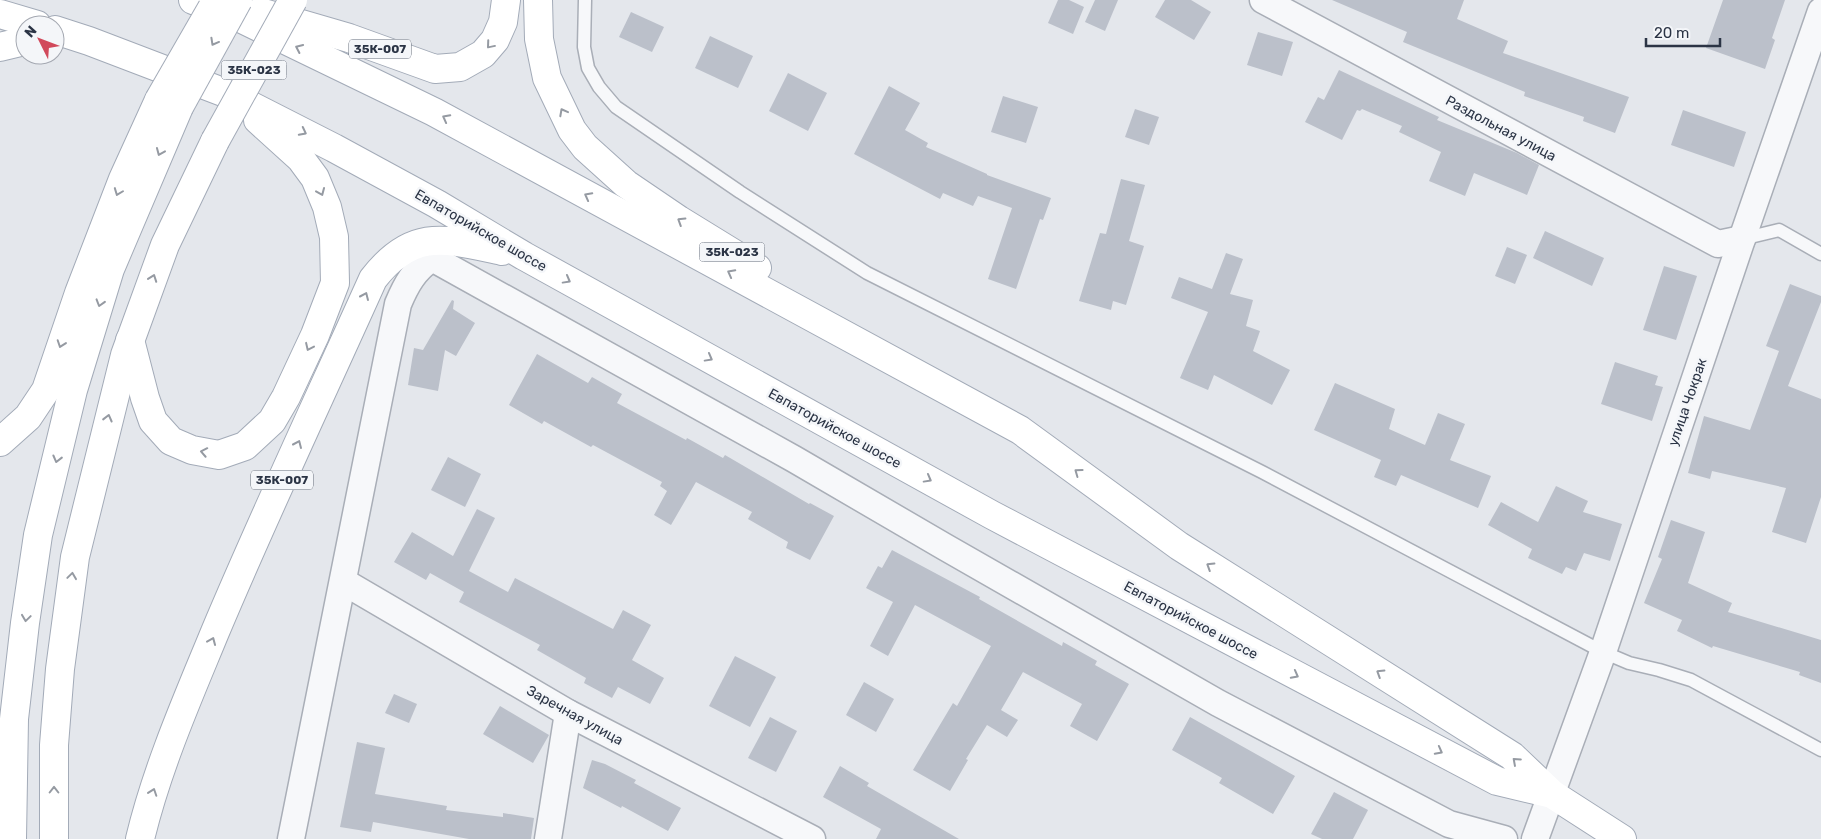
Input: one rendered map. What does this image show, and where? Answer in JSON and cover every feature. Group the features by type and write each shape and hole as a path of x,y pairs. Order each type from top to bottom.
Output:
{"main road":[{"name":"Евпаторийское шоссе","path":"193,0 240,18 434,112 1020,430 1179,546 1512,756 1552,794 1622,839"},
{"name":"35К-007","path":"217,0 349,38 435,69 460,67 483,54 495,40 503,22 506,0"},
{"path":"12,839 14,719 25,624 38,535 73,390 110,269 169,103 217,0"},
{"name":"35К-023","path":"169,103 238,0"},
{"name":"35К-023","path":"130,340 165,245 215,141 293,0"},
{"name":"35К-023","path":"538,0 539,38 547,78 558,103 572,130 585,147 619,178 679,220 1020,430"},
{"path":"0,14 15,19"},
{"name":"Евпаторийское шоссе","path":"65,33 228,94 334,148 422,195 524,256 992,515 1496,781 1552,794"},
{"path":"65,40 89,41"},
{"path":"0,47 15,44"},
{"path":"130,340 153,421 171,441 192,450 219,455 245,446 272,421 286,397 315,335 335,283 334,237 327,207 315,178 301,159 228,94"},
{"path":"0,442 28,417 46,390 79,293 122,179 169,103"},
{"name":"35К-007","path":"140,839 148,804 175,729 240,572 373,279 394,257 410,246 431,240 451,240 524,256"},
{"path":"54,839 54,745 60,669 75,556 109,413 130,340"}],"street":[{"name":"Раздольная улица","path":"1263,0 1718,244 1742,239"},
{"name":"улица Чокрак","path":"1535,839 1603,652 1742,239 1814,51 1821,11"},
{"path":"291,839 344,582 398,304 413,274 421,265 432,258 794,459 1218,703 1449,824 1504,839"},
{"name":"Заречная улица","path":"344,582 568,713 812,839"},
{"path":"548,839 568,713"}],"lane":[{"path":"585,0 584,47 588,68 599,87 616,107 740,192 883,282 1279,481 1603,652 1629,663 1692,680 1821,750"},
{"path":"1742,239 1779,230 1821,254"}],"building":[{"path":"1058,0 1069,0 1084,7 1073,34 1048,23"},
{"path":"1095,0 1118,0 1105,31 1085,22"},
{"path":"1165,0 1191,0 1211,12 1194,40 1155,17"},
{"path":"1332,0 1464,0 1457,19 1508,41 1503,53 1629,97 1615,133 1583,121 1584,117 1524,96 1525,92 1403,42 1407,32"},
{"path":"1723,0 1785,0 1772,38 1775,40 1765,69 1706,48"},
{"path":"631,12 664,27 652,52 619,37"},
{"path":"1258,32 1293,42 1282,76 1247,65"},
{"path":"710,36 753,56 738,88 695,68"},
{"path":"1339,70 1439,117 1437,120 1517,153 1539,165 1527,195 1474,173 1465,196 1429,181 1441,152 1399,132 1402,126 1362,109 1360,111 1357,110 1342,140 1305,122 1318,97 1324,100"},
{"path":"788,73 827,93 808,131 769,111"},
{"path":"889,86 920,103 905,130 928,143 926,147 987,175 1051,198 1043,220 1040,219 1016,289 988,279 1012,208 978,196 973,206 943,193 940,199 854,154"},
{"path":"1003,96 1038,107 1026,143 991,132"},
{"path":"1135,109 1159,117 1149,145 1125,137"},
{"path":"1683,110 1746,132 1734,167 1671,145"},
{"path":"1121,179 1145,185 1129,241 1144,246 1126,305 1113,301 1111,310 1079,301 1100,233 1106,234"},
{"path":"1545,231 1604,258 1592,286 1533,258"},
{"path":"1507,247 1527,255 1515,284 1495,276"},
{"path":"1226,253 1243,259 1230,294 1253,300 1246,326 1260,331 1253,351 1290,370 1272,405 1214,375 1208,390 1180,378 1208,312 1171,298 1179,277 1212,289"},
{"path":"1664,266 1697,276 1676,340 1643,330"},
{"path":"1790,284 1821,296 1821,302 1788,386 1821,399 1821,497 1806,543 1772,532 1786,488 1712,471 1710,479 1688,473 1704,416 1750,430 1779,351 1766,346"},
{"path":"452,300 454,301 453,309 475,323 456,356 445,350 438,391 408,385 414,348 423,350"},
{"path":"537,354 588,383 592,377 622,394 617,403 723,458 725,455 809,504 834,516 810,560 786,548 788,542 748,519 752,512 696,482 671,525 654,515 667,491 660,486 662,482 593,445 591,447 544,421 542,424 509,405"},
{"path":"1615,362 1658,376 1655,385 1663,387 1652,421 1601,404"},
{"path":"1335,383 1395,409 1389,429 1425,445 1438,413 1465,424 1450,460 1491,476 1478,508 1401,475 1396,486 1374,477 1381,460 1314,430"},
{"path":"448,457 481,474 465,507 431,490"},
{"path":"1556,486 1588,501 1583,512 1622,524 1610,561 1584,553 1576,571 1566,567 1562,574 1528,558 1532,549 1488,525 1501,502 1538,522"},
{"path":"477,509 495,518 469,571 508,592 515,578 613,629 623,610 651,625 632,660 664,678 650,704 618,687 612,698 584,683 586,678 537,650 540,645 459,602 464,592 430,573 426,580 394,562 412,532 453,556"},
{"path":"1671,520 1705,532 1688,583 1732,603 1728,612 1821,640 1821,683 1799,675 1800,672 1713,646 1712,648 1677,631 1682,620 1644,603 1662,559 1658,557"},
{"path":"892,550 980,597 979,599 1062,646 1063,642 1097,661 1095,665 1129,684 1097,741 1070,726 1082,704 1023,672 1001,710 1018,720 1007,737 987,725 966,759 968,760 950,791 913,770 953,703 957,706 991,646 915,605 888,656 870,646 893,602 866,588 878,566 882,568"},
{"path":"735,656 776,677 750,727 709,706"},
{"path":"864,682 894,699 876,732 846,715"},
{"path":"394,694 417,704 409,723 385,713"},
{"path":"500,706 549,735 533,763 483,734"},
{"path":"770,717 797,731 776,772 748,758"},
{"path":"1190,717 1295,776 1273,814 1219,783 1222,778 1172,750"},
{"path":"357,742 385,748 375,794 447,806 446,810 503,817 503,813 534,818 531,839 469,839 373,822 371,832 340,827"},
{"path":"592,760 605,764 636,780 634,783 681,808 668,831 622,806 621,808 583,788"},
{"path":"840,766 869,783 867,786 959,839 876,839 881,829 823,797"},
{"path":"1334,792 1368,810 1353,839 1322,839 1311,834"}]}
